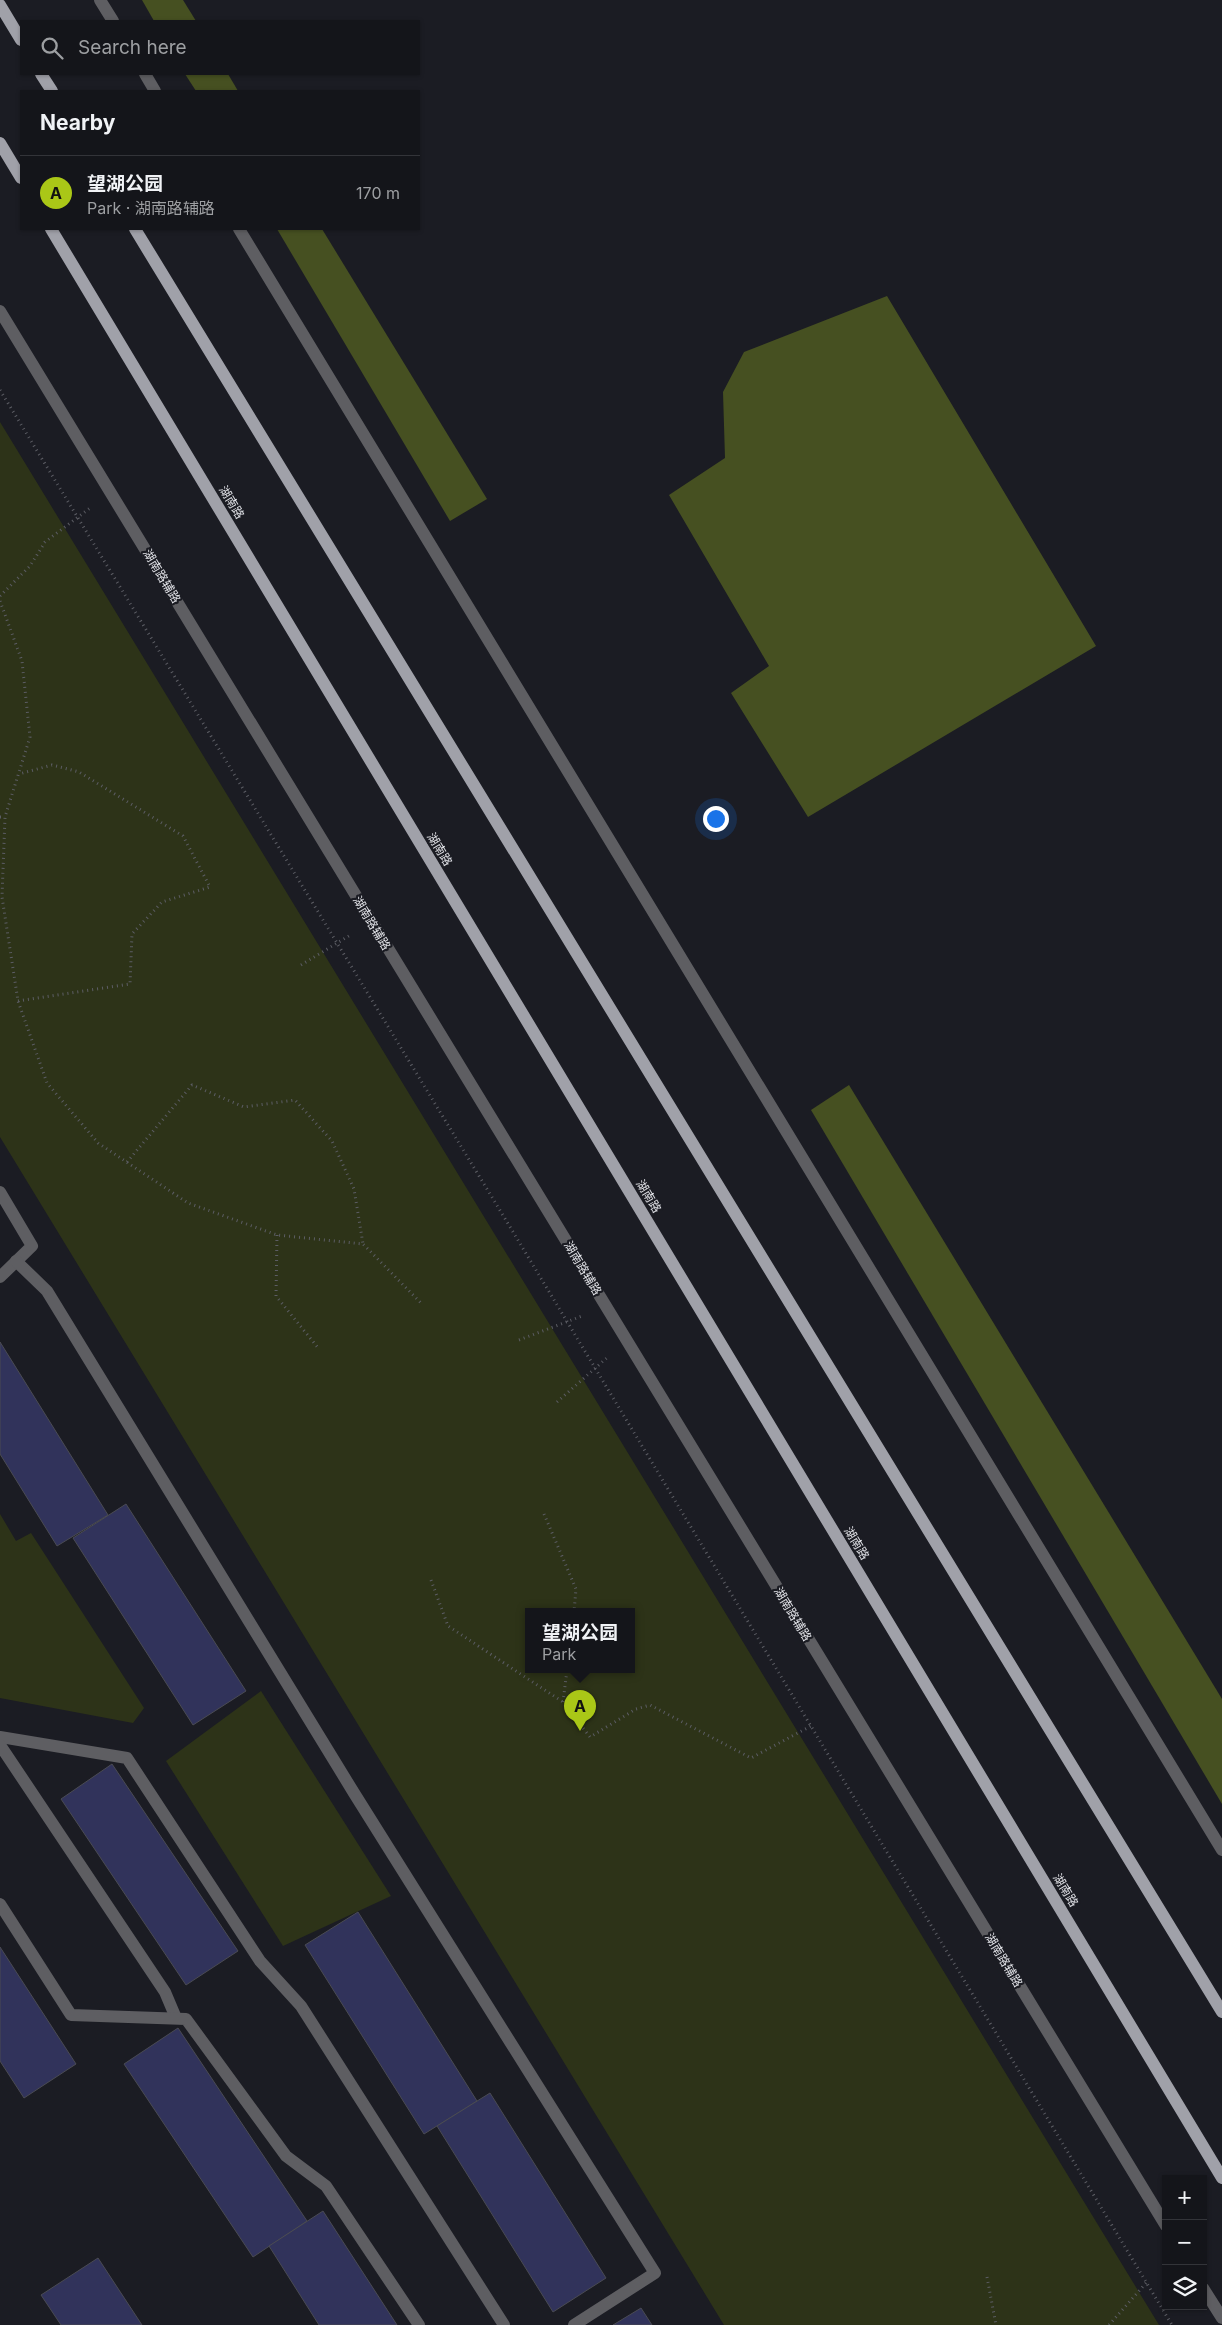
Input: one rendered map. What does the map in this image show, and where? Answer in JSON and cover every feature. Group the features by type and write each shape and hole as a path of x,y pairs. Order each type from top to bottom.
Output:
{"main road":[{"path":"0,5 20,38"},
{"path":"43,75 51,90"},
{"path":"0,143 20,176"},
{"name":"湖南路","path":"53,230 1222,2178"},
{"path":"136,230 1222,2012"}],"street":[{"path":"100,0 112,20"},
{"path":"146,75 154,90"},
{"path":"240,230 1222,1850"},
{"name":"湖南路辅路","path":"0,311 1162,2220"},
{"path":"0,1192 32,1246 0,1277"},
{"path":"16,1262 46,1290 354,1793 655,2273 574,2325"},
{"path":"0,1737 127,1758 260,1961 301,2006 504,2325"},
{"path":"0,1745 165,1992 176,2018"},
{"path":"0,1904 71,2015 186,2019 286,2156 326,2186 419,2325"},
{"path":"1207,2294 1222,2318"}],"path":[{"path":"0,390 567,1321 1172,2325"},
{"path":"0,596 30,566 45,542 77,516 112,495"},
{"path":"0,601 22,661 30,737 5,817 2,897 18,1001 47,1084 98,1143 188,1203 277,1235 363,1244"},
{"path":"18,774 52,765 80,772 183,836 210,887 162,902 132,934 130,984 18,1001"},
{"path":"0,816 5,817"},
{"path":"301,965 371,921"},
{"path":"127,1162 192,1085 244,1107 295,1100 332,1141 354,1189 363,1244 421,1303"},
{"path":"277,1235 276,1296 319,1349"},
{"path":"519,1340 606,1307"},
{"path":"557,1402 627,1341"},
{"path":"544,1514 576,1589 574,1608"},
{"path":"431,1580 448,1626 563,1702 590,1737 636,1709 650,1705 751,1758 811,1726"},
{"path":"563,1702 567,1673"},
{"path":"987,2277 996,2325"},
{"path":"1109,2325 1147,2282"}],"green space":[{"path":"142,0 183,0 195,20 153,20"},
{"path":"186,75 229,75 237,90 195,90"},
{"path":"278,230 323,230 487,499 450,521"},
{"path":"887,296 1096,646 808,817 731,693 769,666 669,495 725,458 723,392 744,352"},
{"path":"0,422 1159,2325 724,2325 0,1137"},
{"path":"849,1085 1222,1699 1222,1804 811,1110"},
{"path":"0,1514 16,1541 31,1533 144,1708 133,1723 0,1698"},
{"path":"261,1691 391,1896 283,1946 166,1761"}],"building":[{"path":"0,1342 108,1515 57,1546 0,1454"},
{"path":"126,1504 246,1691 193,1725 73,1538"},
{"path":"112,1764 238,1951 186,1985 61,1799"},
{"path":"358,1912 477,2101 424,2134 305,1945"},
{"path":"0,1947 76,2064 24,2098 0,2061"},
{"path":"178,2028 307,2221 253,2257 124,2064"},
{"path":"490,2093 606,2278 553,2312 437,2126"},
{"path":"323,2211 397,2325 319,2325 269,2246"},
{"path":"98,2258 142,2325 61,2325 41,2295"},
{"path":"641,2308 652,2325 613,2325"}],"place":[{"name":"望湖公园","path":"580,1731"}]}
